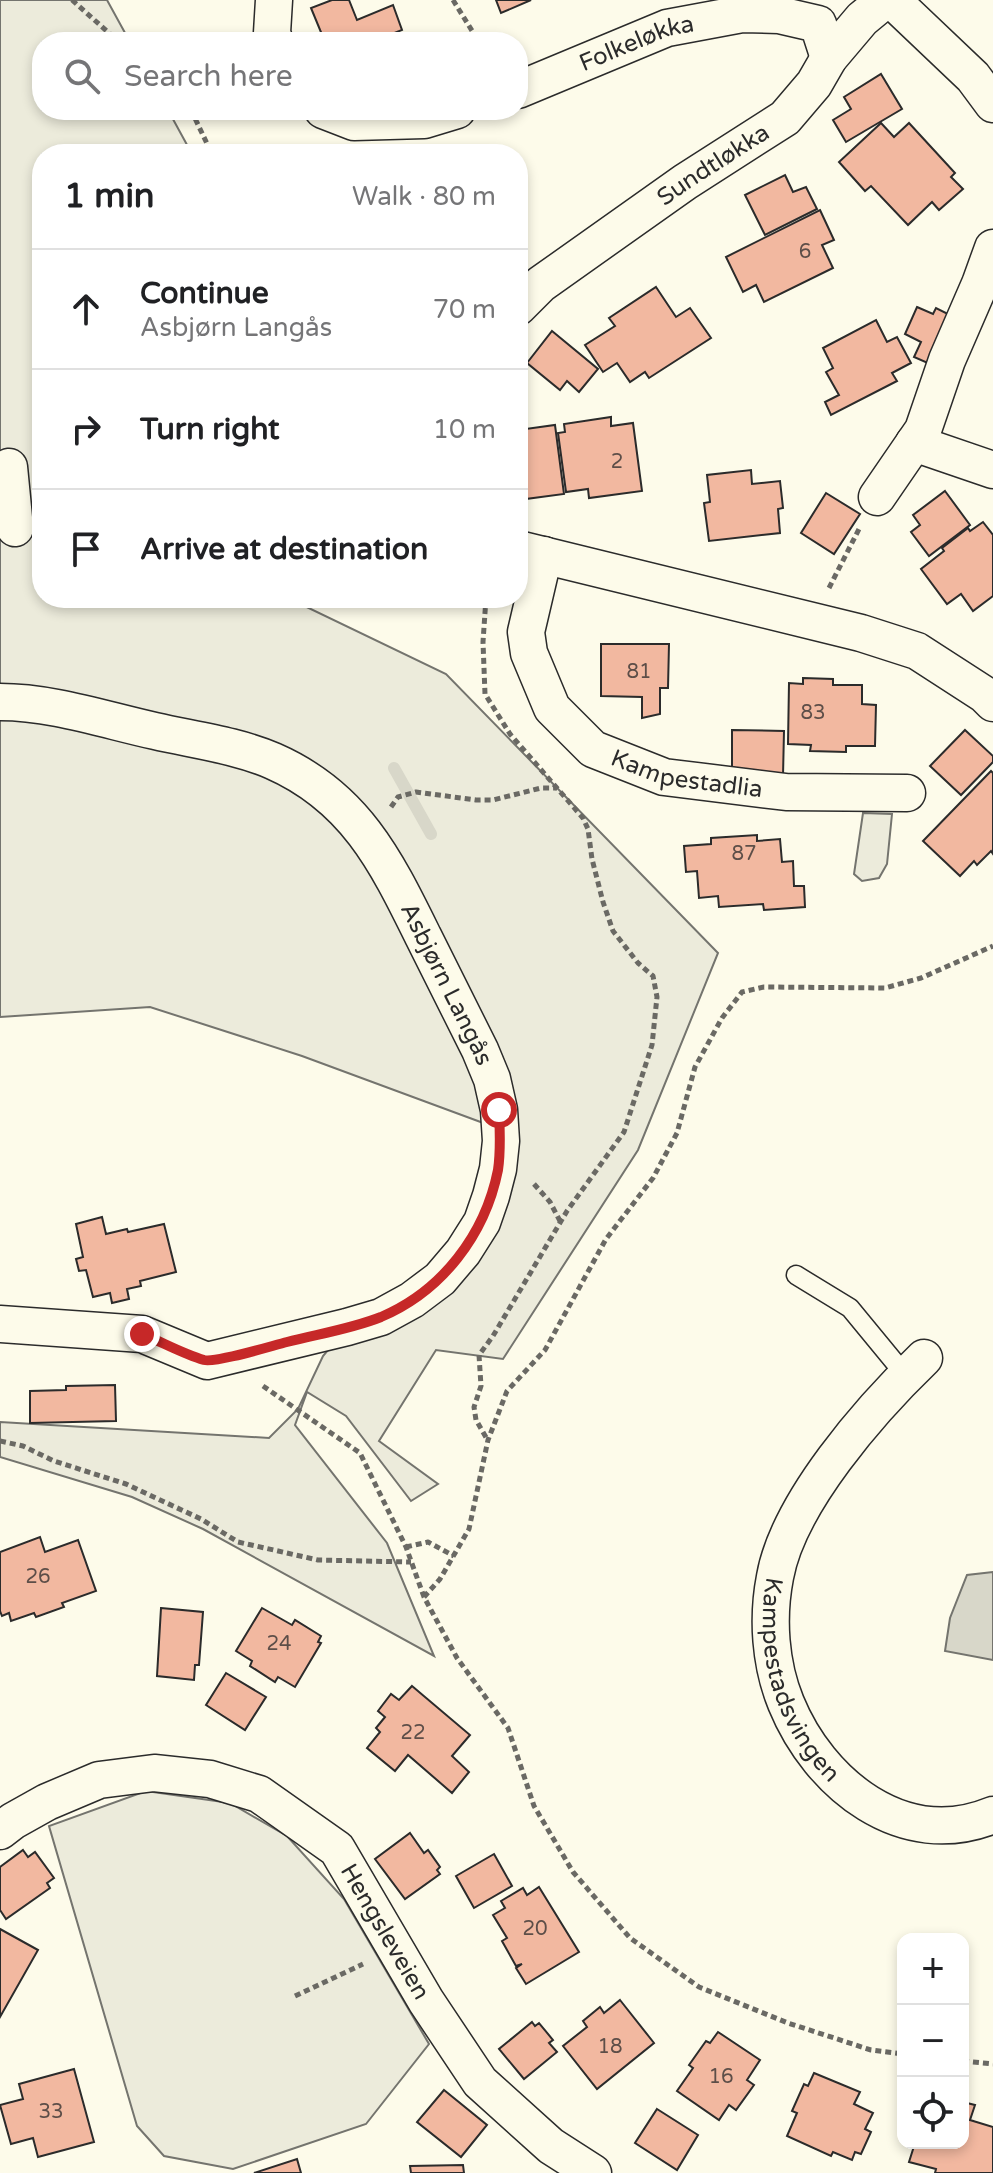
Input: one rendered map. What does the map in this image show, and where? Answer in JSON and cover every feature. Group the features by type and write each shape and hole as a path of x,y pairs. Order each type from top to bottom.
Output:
{"street":[{"path":"272,32 274,0"},
{"name":"Sundtløkka","path":"528,297 541,284 685,182 785,118 862,19 885,0"},
{"path":"892,0 973,77 993,104"},
{"name":"Folkeløkka","path":"528,86 667,28 742,14 779,15 818,24 829,58"},
{"path":"349,120 424,120"},
{"path":"877,497 923,430 947,360 993,248"},
{"path":"914,443 993,470"},
{"path":"15,528 17,467"},
{"name":"Kampestadlia","path":"528,600 531,552 861,633 917,651 993,703"},
{"name":"Kampestadlia","path":"528,608 529,653 552,708 593,749 664,777 786,792 907,793"},
{"name":"Asbjørn Langås","path":"0,702 54,708 232,748 272,761 309,780 341,806 369,837 391,872 492,1079 499,1110 501,1141 491,1196 482,1222 463,1252 440,1279 412,1300 381,1317 207,1361"},
{"path":"0,1324 142,1334 207,1361"},
{"name":"Kampestadsvingen","path":"915,1367 854,1434 808,1497 788,1535 775,1575 770,1618 774,1661 786,1702 805,1740 831,1774 856,1796 884,1813 917,1822 949,1825 993,1815"},
{"name":"Hengsleveien","path":"0,1831 47,1802 99,1780 154,1773 210,1779 259,1794 337,1849 395,1949 480,2082 551,2146 593,2173"}],"lane":[{"path":"796,1275 850,1308 915,1367"}],"path":[{"path":"72,0 108,32"},
{"path":"453,0 473,32"},
{"path":"196,120 207,144"},
{"path":"813,621 877,497"},
{"path":"485,608 485,694 510,734 583,818 613,931 638,963 653,976 657,997 652,1045 624,1132 567,1211 479,1355 481,1386 474,1407 476,1420 488,1440"},
{"path":"369,837 398,797 416,792 493,800 541,788 558,788"},
{"path":"424,1597 440,1579 469,1529 488,1440 507,1391 545,1350 606,1239 653,1178 677,1133 695,1067 722,1018 742,992 764,987 885,988 921,978 993,946"},
{"path":"207,1361 266,1388 360,1453 406,1547 424,1597 457,1658 508,1728 534,1806 573,1872 630,1938 699,1987 802,2028 871,2050 897,2053"},
{"path":"0,1441 23,1446 64,1465 126,1484 201,1519 238,1542 318,1560 411,1562"},
{"path":"406,1547 428,1542 454,1556"},
{"path":"295,1996 395,1949"},
{"path":"969,2062 993,2064"}],"shaded area":[{"path":"0,0 107,0 125,32 32,32 32,120 173,120 187,144 32,144 32,608 309,608 446,674 718,953 638,1150 503,1359 436,1350 379,1441 438,1484 411,1501 346,1416 307,1392 295,1425 387,1543 434,1656 203,1529 132,1497 0,1457 0,1422 269,1438 298,1409 328,1350 506,1205 513,1134 302,1056 150,1007 0,1017"},
{"path":"863,813 892,814 887,864 879,878 862,881 854,874"},
{"path":"993,1572 993,1660 945,1651 950,1618 967,1575"},
{"path":"146,1791 230,1803 287,1836 344,1899 429,2044 366,2124 233,2169 164,2156 137,2126 49,1826"}],"building":[{"path":"332,0 349,0 357,20 393,5 402,30 321,32 311,8"},
{"path":"496,0 531,0 501,13"},
{"path":"881,74 902,109 846,142 833,120 851,109 844,97"},
{"path":"881,123 894,137 909,123 955,173 951,177 963,189 939,210 932,202 908,225 871,186 865,191 839,162"},
{"path":"785,175 793,192 806,187 817,209 765,235 745,195"},
{"path":"820,210 834,240 822,245 833,268 764,302 756,285 743,292 726,257"},
{"path":"656,287 676,317 690,308 711,338 649,378 645,372 630,382 617,363 603,372 585,345 615,326 609,318"},
{"path":"917,307 933,314 936,308 952,316 930,364 914,357 921,342 905,334"},
{"path":"876,320 887,342 897,337 911,363 892,373 897,381 831,415 825,402 839,395 826,372 833,368 823,348"},
{"path":"552,331 598,369 579,392 567,381 560,390 528,362"},
{"path":"611,417 611,426 633,423 642,491 589,498 588,489 566,492 558,433 565,432 564,424"},
{"path":"555,425 564,494 528,499 528,429"},
{"path":"751,470 752,484 780,481 783,508 778,509 780,533 709,541 704,503 710,502 707,475"},
{"path":"945,491 970,525 929,556 911,532 920,525 913,515"},
{"path":"826,493 860,514 834,554 801,533"},
{"path":"983,522 993,535 993,596 973,611 961,594 947,604 921,569 968,528 970,531"},
{"path":"601,644 669,644 668,688 660,688 660,714 642,718 642,697 601,696"},
{"path":"803,678 833,679 833,685 862,685 862,704 876,705 875,746 846,746 846,752 810,751 811,745 788,744 789,683 803,684"},
{"path":"732,730 784,731 783,776 732,776"},
{"path":"965,730 993,756 993,762 961,795 930,766"},
{"path":"991,771 993,854 991,851 977,865 974,861 960,876 923,841"},
{"path":"757,835 757,841 780,839 782,862 793,861 794,886 804,886 805,907 764,910 763,904 719,907 718,896 699,898 697,871 686,872 684,846 711,844 711,838"},
{"path":"102,1217 106,1234 164,1224 176,1272 140,1281 141,1286 127,1289 129,1299 112,1303 110,1293 93,1297 86,1270 79,1271 76,1259 83,1257 76,1224"},
{"path":"115,1385 116,1421 30,1423 30,1391 66,1390 66,1386"},
{"path":"40,1537 45,1552 78,1540 96,1591 62,1603 64,1607 36,1617 34,1613 11,1621 9,1613 2,1616 0,1611 0,1552"},
{"path":"161,1608 203,1612 199,1665 195,1665 194,1680 157,1676"},
{"path":"262,1608 292,1625 295,1620 321,1636 318,1642 321,1643 295,1687 278,1677 275,1682 250,1666 252,1661 236,1651"},
{"path":"226,1673 266,1697 245,1730 206,1705"},
{"path":"412,1686 470,1735 452,1756 469,1772 452,1793 408,1755 395,1771 367,1748 380,1732 376,1728 385,1717 378,1711 391,1694 399,1700"},
{"path":"410,1833 424,1853 428,1850 440,1867 437,1870 440,1874 405,1899 375,1859"},
{"path":"23,1850 28,1857 35,1852 54,1878 47,1883 50,1888 6,1919 0,1910 0,1867"},
{"path":"494,1854 512,1886 474,1908 456,1876"},
{"path":"539,1887 579,1952 526,1984 516,1968 522,1964 516,1966 502,1941 507,1938 493,1915 505,1908 501,1901 523,1888 527,1895"},
{"path":"0,1929 38,1950 0,2017"},
{"path":"620,2000 654,2043 597,2089 563,2046 587,2027 583,2021 600,2007 604,2013"},
{"path":"532,2022 535,2026 539,2023 553,2040 549,2043 557,2052 524,2079 499,2049"},
{"path":"718,2032 760,2060 747,2080 754,2085 736,2110 729,2105 719,2120 677,2091 693,2068 689,2065 706,2041 710,2043"},
{"path":"74,2069 94,2142 38,2157 33,2138 11,2144 0,2105 23,2099 19,2084"},
{"path":"814,2073 860,2092 854,2104 873,2113 865,2129 871,2132 861,2154 855,2152 852,2160 833,2152 831,2156 787,2136 797,2113 792,2111 804,2084 808,2086"},
{"path":"444,2090 487,2125 461,2157 417,2122"},
{"path":"969,2104 975,2105 970,2120 993,2127 993,2173 935,2173 936,2169 909,2162 913,2149 969,2149"},
{"path":"657,2109 698,2135 677,2170 635,2143"},
{"path":"297,2159 301,2173 254,2173"},
{"path":"463,2165 464,2173 411,2173 410,2166"}],"waterway":[{"path":"394,768 431,834"}],"route":[{"path":"142,1334 207,1361 381,1317 412,1300 440,1279 463,1252 482,1222 498,1169 501,1141 499,1110"}]}
